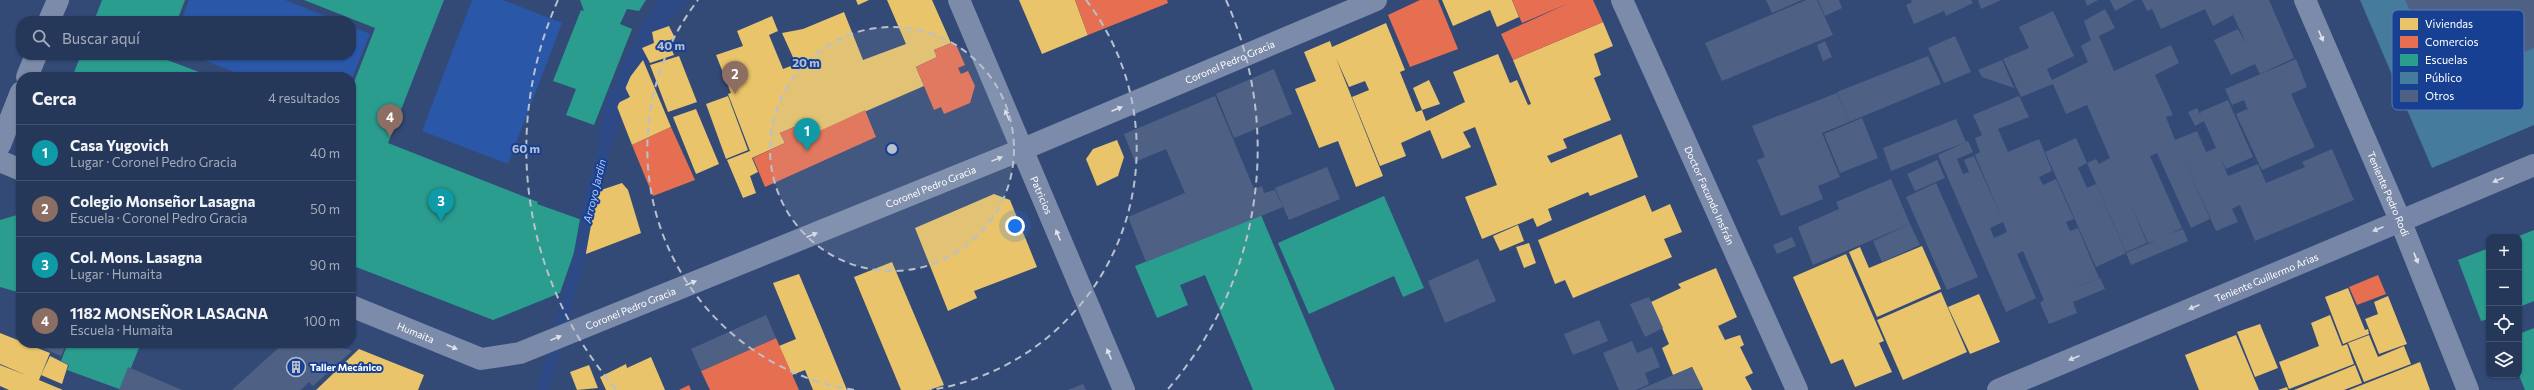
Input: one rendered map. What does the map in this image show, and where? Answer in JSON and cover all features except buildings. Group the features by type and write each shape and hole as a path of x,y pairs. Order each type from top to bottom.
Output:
{"street":[{"path":"51,16 58,0"},
{"name":"Patricios","path":"959,0 1021,150 1124,390"},
{"name":"Coronel Pedro Gracia","path":"481,360 520,353 1021,150 1376,0"},
{"name":"Doctor Facundo Insfrán","path":"1622,0 1797,390"},
{"name":"Teniente Pedro Rodi","path":"2305,0 2400,220 2468,390"},
{"path":"29,72 34,60"},
{"path":"0,145 16,105"},
{"path":"0,161 16,168"},
{"name":"Teniente Guillermo Arias","path":"1998,390 2534,165"},
{"name":"Humaita","path":"356,308 481,360"}],"shaded area":[{"path":"189,0 285,0 325,16 183,16"},
{"path":"472,0 503,0 562,23 508,164 422,131"},
{"path":"657,0 690,0 670,19 620,122 597,184 592,190 578,257 578,270 573,293 565,297 599,160 640,28"},
{"path":"356,28 370,34 355,72 234,72 204,60 356,60"}],"waterway":[{"name":"Arroyo Jardin","path":"602,157 610,109 635,51"},
{"name":"Arroyo Jardin","path":"543,390 579,258 591,192 597,174"}],"place":[{"name":"Colegio Monseñor Lasagna","path":"735,94"},
{"name":"1182 MONSEÑOR LASAGNA","path":"390,137"},
{"name":"Casa Yugovich","path":"807,151"},
{"name":"Col. Mons. Lasagna","path":"441,221"},
{"name":"Taller Mecánico","path":"296,367"}]}
